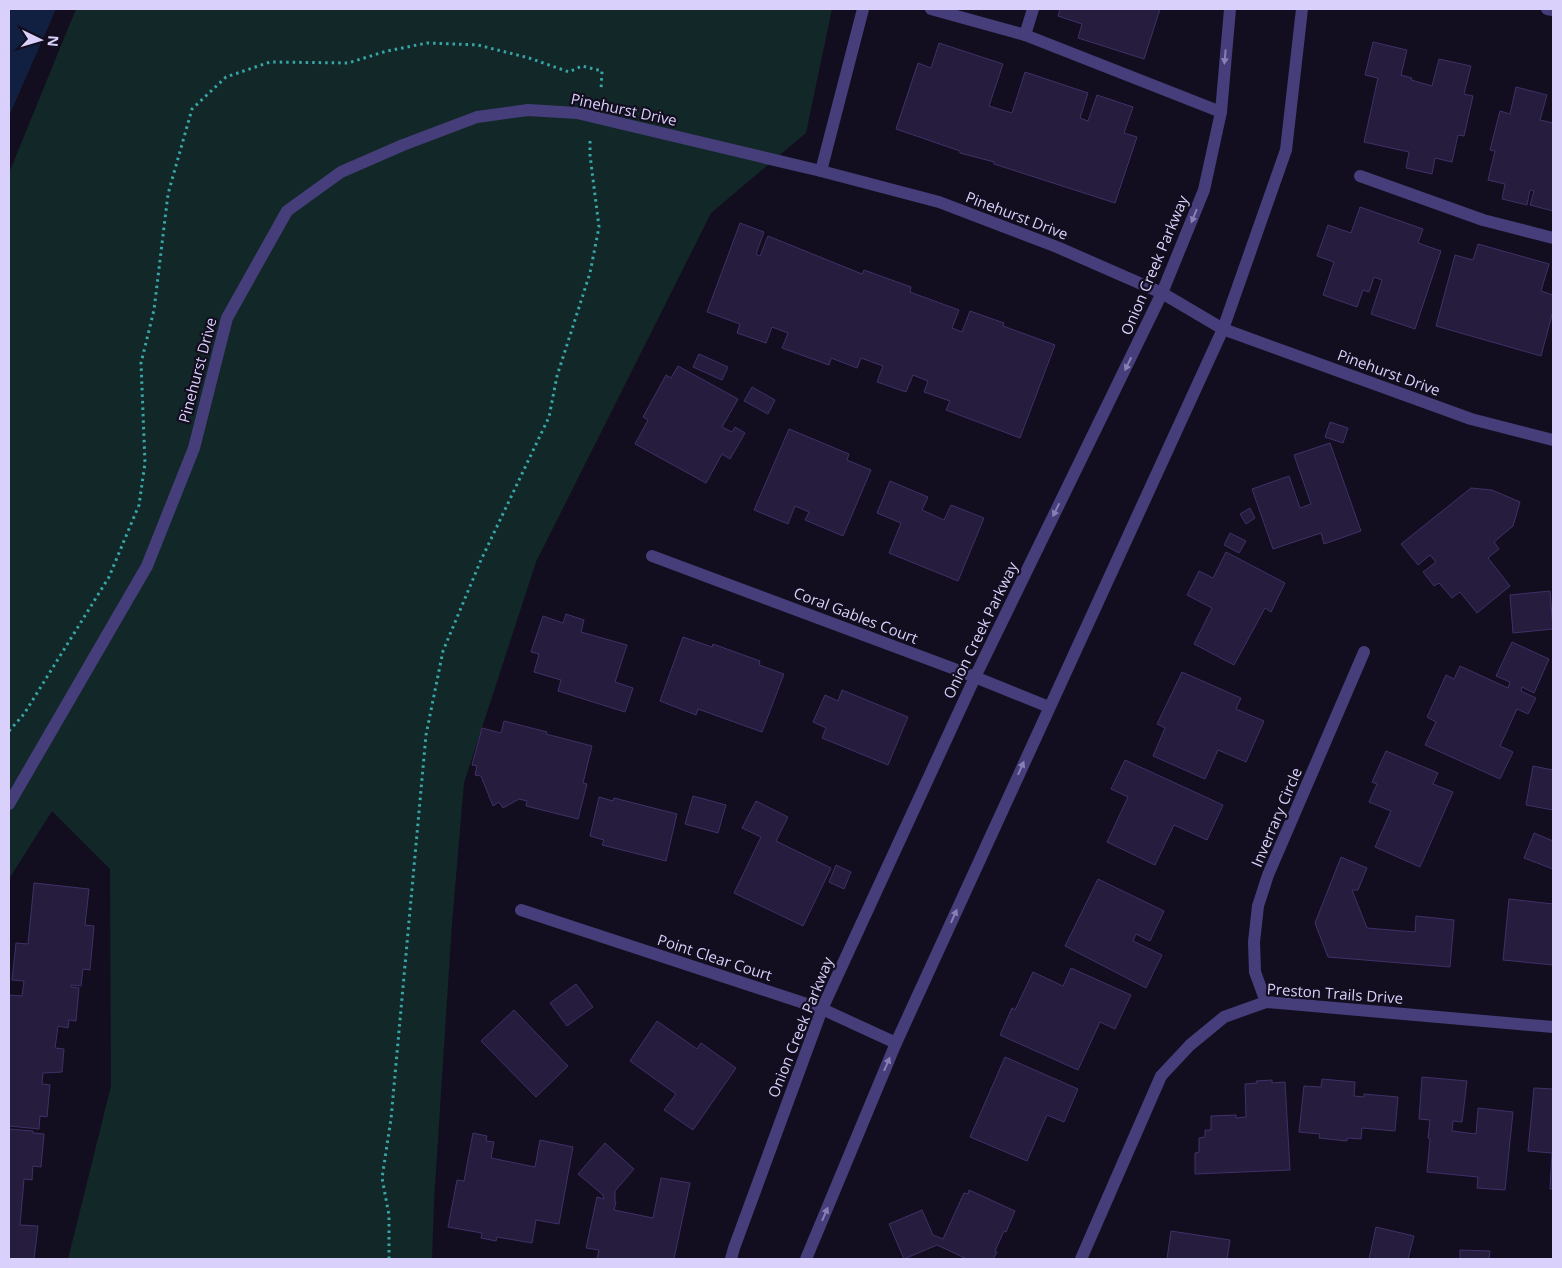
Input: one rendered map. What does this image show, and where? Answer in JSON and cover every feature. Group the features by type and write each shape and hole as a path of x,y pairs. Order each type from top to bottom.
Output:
{"street":[{"path":"820,171 863,9"},
{"path":"931,9 1025,35 1221,112"},
{"path":"1025,35 1033,9"},
{"name":"Onion Creek Parkway","path":"732,1259 734,1248 822,1009 975,677 1162,293 1204,190 1221,112 1230,9"},
{"path":"806,1259 896,1043 1223,329 1286,150 1302,9"},
{"path":"1547,9 1553,10"},
{"name":"Pinehurst Drive","path":"9,804 147,566 194,448 227,318 287,211 342,172 403,145 477,118 528,110 577,113 820,171 939,202 1057,247 1162,293 1223,329 1471,419 1553,440"},
{"path":"1360,176 1483,220 1553,238"},
{"name":"Coral Gables Court","path":"652,556 975,677 1049,707"},
{"name":"Inverrary Circle","path":"1266,1002 1255,972 1254,942 1258,906 1268,876 1364,652"},
{"name":"Point Clear Court","path":"521,910 822,1009 896,1043"},
{"name":"Preston Trails Drive","path":"1081,1259 1161,1076 1190,1045 1224,1017 1266,1002 1553,1027"}],"path":[{"path":"569,72 582,66 602,72 601,90"},
{"path":"389,1259 389,1215 382,1178 391,1119 426,735 443,651 481,560 549,417 557,376 590,273 599,227 590,154 590,139"}],"green space":[{"path":"76,9 832,9 806,133 711,213 536,562 464,783 452,923 432,1259 68,1259 111,1086 110,869 52,811 9,879 9,173"}],"water":[{"path":"9,9 56,9 9,116"}],"building":[{"path":"1060,9 1160,9 1144,59 1078,38 1082,24 1058,16"},
{"path":"1373,42 1407,50 1401,75 1432,86 1439,59 1471,66 1464,94 1473,96 1464,136 1458,135 1452,162 1435,158 1432,174 1406,168 1409,152 1364,142 1378,78 1365,75"},
{"path":"939,43 1003,64 989,106 1012,113 1025,72 1088,93 1080,118 1088,121 1097,95 1133,107 1124,133 1137,137 1115,203 994,164 994,162 960,153 960,151 896,129 918,63 931,68"},
{"path":"1516,87 1547,95 1540,120 1553,123 1553,211 1530,205 1534,191 1530,190 1527,205 1502,199 1505,184 1488,180 1495,151 1490,150 1500,111 1510,114"},
{"path":"1360,207 1423,229 1418,243 1441,251 1415,329 1371,314 1382,280 1374,277 1369,292 1363,290 1357,307 1323,295 1334,262 1317,256 1328,225 1351,233"},
{"path":"740,223 764,232 756,254 760,256 768,236 862,274 864,270 911,287 910,292 959,310 952,328 962,332 970,311 1004,323 1003,326 1055,345 1020,438 946,410 950,401 924,392 928,381 913,375 906,392 877,382 883,366 861,358 857,368 831,358 829,365 782,348 788,333 772,327 766,343 737,333 740,324 707,312"},
{"path":"1478,244 1549,264 1541,291 1553,295 1553,311 1541,356 1436,326 1455,255 1473,260"},
{"path":"699,354 728,367 722,380 693,367"},
{"path":"678,366 738,399 722,427 732,432 735,427 745,433 730,459 722,454 706,483 635,444 648,420 643,417 666,375 671,378"},
{"path":"752,387 775,400 768,414 744,401"},
{"path":"1330,422 1348,428 1343,443 1325,437"},
{"path":"789,429 849,454 847,460 871,470 843,536 805,520 809,512 795,506 788,524 754,510"},
{"path":"1330,443 1361,531 1324,544 1321,533 1273,549 1252,489 1289,476 1300,508 1311,504 1294,455"},
{"path":"890,481 928,497 922,510 944,520 951,505 984,518 958,581 889,553 901,523 877,513"},
{"path":"1471,488 1492,490 1520,502 1513,526 1494,542 1499,549 1488,558 1510,586 1477,613 1460,592 1452,598 1439,583 1434,586 1423,572 1436,562 1430,555 1418,565 1401,544"},
{"path":"1250,508 1255,518 1246,524 1240,514"},
{"path":"1230,533 1246,541 1239,553 1224,545"},
{"path":"1226,552 1285,583 1271,612 1265,608 1234,665 1194,644 1212,608 1187,595 1199,571 1213,578"},
{"path":"1550,591 1553,629 1513,633 1510,595"},
{"path":"566,614 584,620 581,632 627,645 615,682 633,688 625,712 558,691 561,680 534,672 539,654 531,652 543,616 563,623"},
{"path":"683,637 712,647 713,644 760,661 759,665 784,674 762,732 698,709 696,715 660,701"},
{"path":"1512,642 1549,659 1534,693 1522,687 1521,691 1536,698 1528,714 1517,709 1500,746 1513,752 1500,779 1425,745 1436,722 1427,717 1446,675 1454,679 1460,666 1508,688 1510,682 1496,676"},
{"path":"1182,672 1241,698 1236,709 1264,721 1246,762 1218,750 1205,779 1153,756 1165,728 1157,724"},
{"path":"842,690 908,717 888,765 822,738 826,728 813,722 825,695 838,701"},
{"path":"504,721 592,746 583,783 587,784 578,819 526,806 527,801 519,799 503,808 499,802 493,806 481,776 475,775 477,766 472,765 482,728 501,733"},
{"path":"1386,751 1438,773 1433,784 1453,792 1420,867 1375,847 1391,811 1369,802 1377,784 1372,782"},
{"path":"1125,760 1223,805 1207,840 1174,825 1155,865 1107,842 1128,797 1111,789"},
{"path":"1533,766 1553,770 1553,810 1526,805"},
{"path":"693,796 726,805 718,833 685,824"},
{"path":"599,797 613,801 614,798 677,814 666,861 602,845 604,840 590,836"},
{"path":"756,801 788,817 776,841 831,868 803,926 734,893 761,837 742,828"},
{"path":"1534,833 1553,841 1553,869 1524,858"},
{"path":"1341,857 1367,868 1358,890 1352,890 1367,928 1415,932 1416,916 1454,920 1450,967 1328,957 1315,923"},
{"path":"836,865 851,872 844,889 829,882"},
{"path":"1098,879 1164,911 1150,941 1136,934 1133,941 1162,955 1146,988 1065,946"},
{"path":"34,883 89,889 85,925 94,926 90,970 83,969 81,986 71,985 71,987 79,988 76,1021 69,1020 68,1028 58,1026 55,1048 64,1049 62,1072 43,1073 42,1084 50,1085 47,1117 40,1116 39,1129 9,1126 9,995 22,996 24,981 12,980 16,943 28,944"},
{"path":"1509,899 1553,904 1553,965 1503,960"},
{"path":"1071,968 1131,995 1115,1029 1100,1022 1078,1070 1000,1035 1012,1008 1015,1010 1033,972 1063,986"},
{"path":"576,984 593,1007 567,1026 550,1003"},
{"path":"514,1010 568,1066 536,1097 481,1041"},
{"path":"657,1021 697,1049 701,1043 736,1068 693,1130 664,1110 676,1094 630,1061"},
{"path":"1005,1057 1078,1089 1064,1122 1047,1115 1027,1161 970,1137"},
{"path":"1422,1077 1467,1081 1462,1122 1453,1121 1452,1131 1476,1134 1478,1108 1513,1112 1505,1190 1477,1188 1478,1177 1427,1172 1430,1120 1419,1119"},
{"path":"1322,1079 1355,1082 1354,1096 1364,1097 1364,1094 1398,1097 1395,1131 1362,1128 1361,1139 1347,1138 1347,1141 1319,1138 1320,1134 1299,1132 1304,1086 1321,1087"},
{"path":"1272,1080 1272,1083 1285,1082 1290,1170 1195,1174 1195,1153 1199,1152 1199,1138 1205,1137 1205,1130 1211,1130 1211,1116 1236,1115 1236,1118 1246,1117 1245,1084"},
{"path":"1534,1088 1553,1089 1553,1189 1550,1189 1552,1153 1528,1151"},
{"path":"9,1129 44,1134 41,1167 33,1166 32,1180 24,1179 20,1225 38,1226 34,1259 9,1259"},
{"path":"473,1133 487,1136 486,1141 494,1142 491,1158 535,1167 540,1140 573,1147 559,1224 536,1220 532,1243 497,1237 496,1241 481,1238 482,1233 448,1227 457,1180 464,1181"},
{"path":"605,1143 634,1169 615,1191 616,1202 614,1210 653,1218 661,1178 690,1183 674,1259 597,1259 599,1250 586,1248 597,1197 604,1199 603,1195 578,1174"},
{"path":"969,1190 1015,1211 1006,1232 1004,1231 993,1259 967,1259 937,1245 904,1259 889,1224 922,1210 933,1235 943,1239 964,1193 968,1194"},
{"path":"1376,1227 1414,1236 1408,1259 1369,1259"},
{"path":"1171,1231 1230,1240 1227,1259 1167,1259"},
{"path":"1460,1250 1490,1251 1489,1259 1460,1259"}]}
